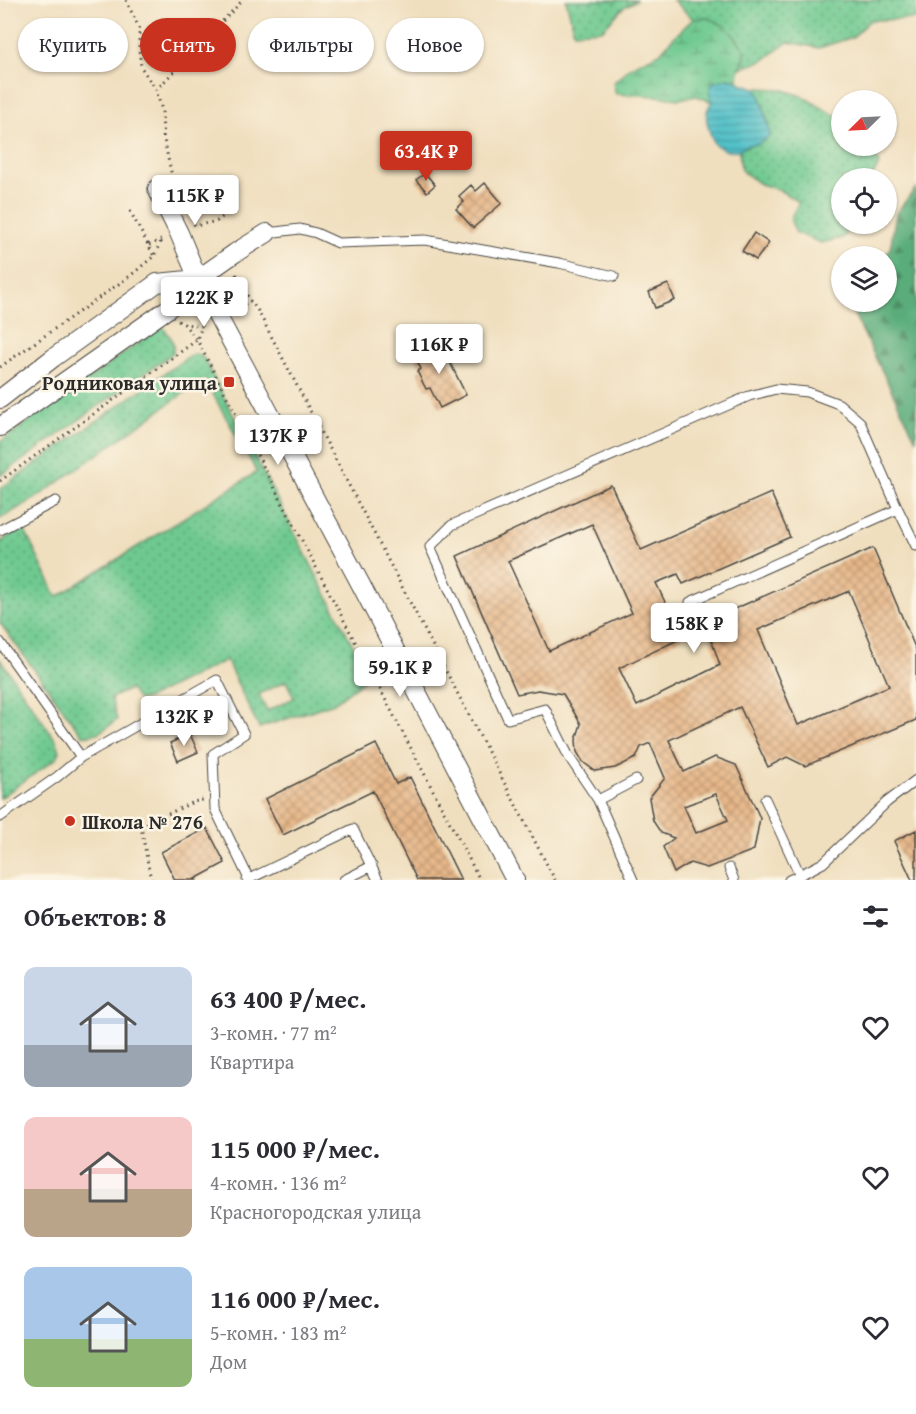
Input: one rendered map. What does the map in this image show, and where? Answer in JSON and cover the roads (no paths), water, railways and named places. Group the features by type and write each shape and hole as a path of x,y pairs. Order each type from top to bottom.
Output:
{"street":[{"path":"165,186 178,233 198,279 515,880"},
{"path":"0,427 169,308 198,279 267,233"},
{"path":"0,399 157,284 198,279"}],"lane":[{"path":"267,233 300,229 338,243 425,240 559,263 614,276"},
{"path":"633,880 598,800 568,757 545,709 508,719 430,547 452,525 749,396 776,389 807,392 839,404 860,422 916,546"},
{"path":"0,530 56,501"},
{"path":"690,602 898,509"},
{"path":"0,642 81,757"},
{"path":"0,817 81,757 217,680 244,735 213,754 215,810 248,880 353,829 378,880"},
{"path":"598,800 636,780"},
{"path":"789,880 823,863 887,802 916,780"},
{"path":"765,799 800,875"},
{"path":"344,880 372,866"},
{"path":"729,868 734,880"}],"water":[{"path":"728,78 756,89 770,136 758,144 727,151 714,144 706,117 712,102 709,92 712,83"}],"place":[{"name":"Родниковая улица","path":"229,382"},
{"name":"Школа № 276","path":"70,821"}]}
